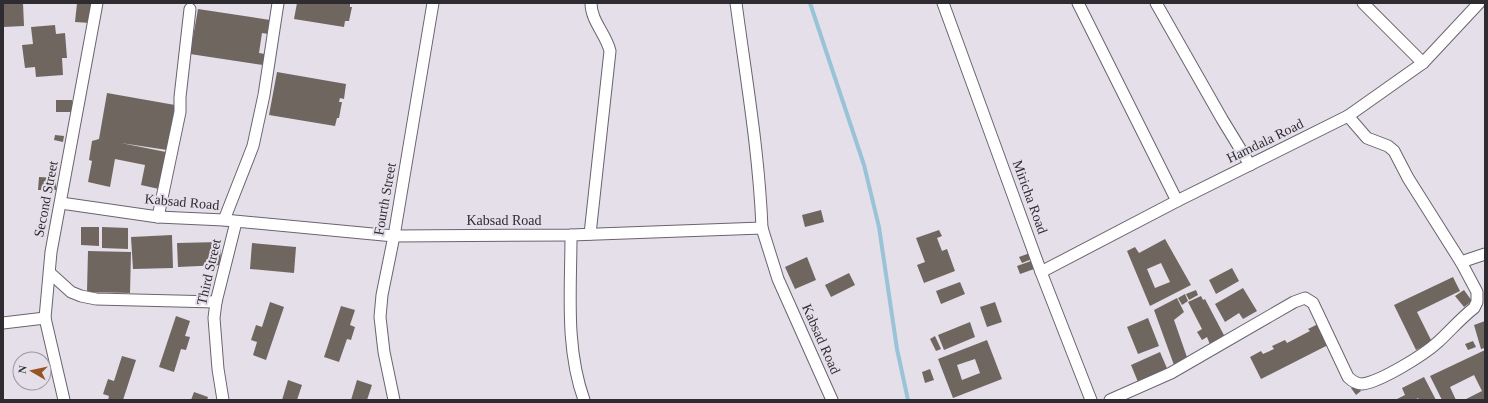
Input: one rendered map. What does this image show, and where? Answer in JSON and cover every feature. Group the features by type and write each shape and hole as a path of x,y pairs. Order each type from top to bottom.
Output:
{"street":[{"name":"Second Street","path":"64,400 45,318 51,252 97,3"},
{"path":"224,220 253,146 264,95 278,3"},
{"name":"Fourth Street","path":"394,400 384,352 380,317 382,295 394,236 433,3"},
{"path":"590,234 610,51 608,43 594,20 591,3"},
{"path":"736,3 748,95 755,135 762,228"},
{"name":"Miricha Road","path":"943,3 1041,272 1091,400"},
{"path":"1078,3 1177,201"},
{"path":"1156,3 1222,120 1250,165"},
{"path":"1363,3 1423,63"},
{"name":"Hamdala Road","path":"1041,272 1177,201 1348,116 1423,63 1479,3"},
{"path":"158,217 180,112 180,97 190,9"},
{"path":"1110,400 1171,373 1294,302 1305,298 1314,304 1348,377 1353,382 1360,384 1369,382 1409,363 1437,343 1474,308 1477,302 1477,292 1461,262 1408,178 1394,151 1388,146 1367,138 1348,116"},
{"name":"Kabsad Road","path":"61,203 158,217 224,220 394,236 572,235 762,228 778,279 832,400"},
{"name":"Third Street","path":"223,400 218,369 214,318 216,302 236,222"},
{"path":"572,235 570,338 576,371 584,400"},
{"path":"1461,262 1485,254"},
{"path":"50,273 71,292 81,296 96,298 216,302"},
{"path":"3,323 45,318"}],"building":[{"path":"3,3 23,3 24,26 3,27"},
{"path":"77,3 93,3 91,23 75,22"},
{"path":"297,3 350,3 350,7 352,7 349,21 345,21 344,27 294,19"},
{"path":"198,9 270,20 268,34 262,33 259,53 265,54 263,65 190,54"},
{"path":"55,25 56,34 65,33 67,58 62,58 63,75 36,77 35,67 25,68 22,45 33,44 31,27"},
{"path":"277,72 346,84 344,99 340,98 339,102 342,102 339,118 337,118 335,126 269,115"},
{"path":"107,93 175,105 167,150 121,143 166,152 159,189 141,185 145,165 115,159 110,187 88,182 92,161 89,160 92,141 99,139"},
{"path":"56,100 72,100 72,112 56,112"},
{"path":"55,135 64,136 63,142 54,140"},
{"path":"39,177 56,178 56,190 38,190"},
{"path":"821,210 824,222 805,227 802,215"},
{"path":"81,227 99,227 99,246 81,245"},
{"path":"102,227 128,228 128,249 102,248"},
{"path":"939,230 942,236 937,238 942,251 947,249 955,271 924,283 917,265 925,262 916,238"},
{"path":"172,235 173,268 133,269 131,237"},
{"path":"1165,239 1191,285 1150,306 1127,251 1135,247 1139,253","holes":["1161,263 1170,282 1155,288 1147,269"]},
{"path":"220,242 221,265 178,267 177,243"},
{"path":"252,243 296,247 294,273 250,269"},
{"path":"88,251 131,252 130,293 87,292"},
{"path":"1030,253 1032,259 1022,263 1019,257"},
{"path":"807,257 816,280 795,289 785,267"},
{"path":"1031,261 1034,269 1020,274 1017,266"},
{"path":"1232,268 1239,281 1216,294 1209,280"},
{"path":"849,273 855,285 831,297 825,285"},
{"path":"1453,277 1460,291 1417,312 1432,342 1416,350 1394,305"},
{"path":"960,282 965,294 941,304 936,291"},
{"path":"1243,288 1257,311 1243,319 1239,313 1225,322 1215,304"},
{"path":"1196,290 1198,295 1189,300 1186,294"},
{"path":"1464,290 1472,301 1464,307 1455,296"},
{"path":"1185,294 1188,301 1182,305 1178,298"},
{"path":"1201,296 1203,300 1205,299 1226,339 1211,347 1207,337 1202,340 1197,332 1202,329 1188,302"},
{"path":"1177,298 1184,312 1174,320 1188,360 1174,365 1154,310"},
{"path":"270,302 284,307 266,360 253,355 257,342 251,340 256,325 262,327"},
{"path":"995,302 1002,322 987,327 980,307"},
{"path":"341,306 355,310 350,325 355,327 351,340 347,339 339,362 324,357"},
{"path":"176,316 190,321 185,336 190,337 186,350 181,349 174,372 159,367"},
{"path":"1148,318 1159,346 1138,354 1127,327"},
{"path":"1485,321 1485,348 1481,349 1474,325"},
{"path":"970,322 975,337 944,350 938,335"},
{"path":"1320,323 1330,344 1261,379 1250,357 1261,351 1263,354 1274,349 1272,346 1285,340 1287,343 1310,331 1308,329"},
{"path":"935,336 941,349 936,351 930,339"},
{"path":"987,340 1002,379 953,398 938,359","holes":["975,359 980,373 962,380 957,365"]},
{"path":"1473,341 1476,347 1468,350 1465,344"},
{"path":"1485,350 1485,400 1464,400 1482,391 1474,375 1450,387 1456,400 1442,400 1430,376"},
{"path":"1160,352 1169,373 1138,382 1131,365"},
{"path":"122,356 136,360 123,400 108,400 109,396 103,394 108,379 114,381"},
{"path":"930,369 934,380 925,383 922,372"},
{"path":"1424,377 1436,400 1419,400 1418,398 1415,400 1395,400 1405,395 1402,388"},
{"path":"288,380 302,385 297,400 282,400"},
{"path":"357,380 372,385 367,400 351,400"},
{"path":"1356,385 1361,391 1356,395 1351,388"},
{"path":"194,392 208,397 207,400 191,400"}],"waterway":[{"path":"810,3 864,165 879,227 897,349 908,400"}]}
